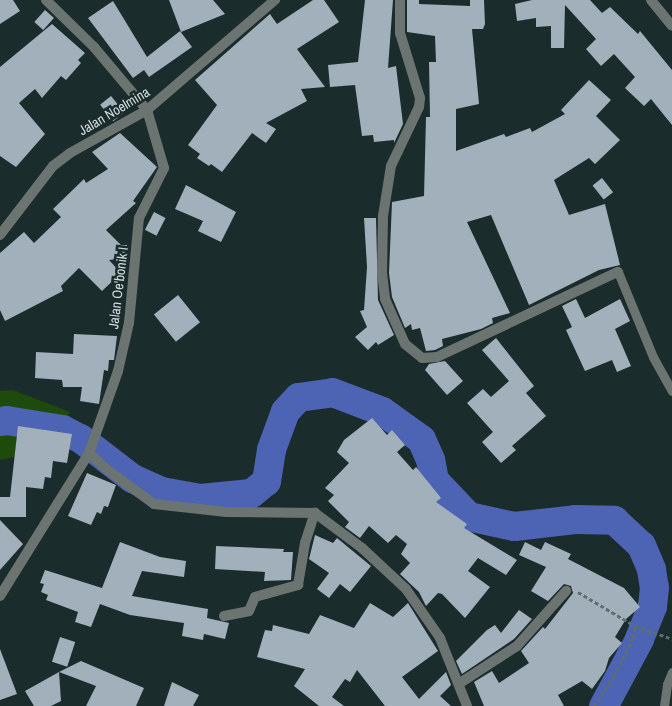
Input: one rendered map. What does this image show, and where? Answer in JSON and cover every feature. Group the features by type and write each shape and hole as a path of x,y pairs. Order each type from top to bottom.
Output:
{"street":[{"name":"Jalan Oe'bonik I","path":"0,596 90,453 118,370 129,323 139,218 164,168 147,110 94,47 46,0"},
{"name":"Jalan Noelmina","path":"0,235 53,166 70,152 147,110 275,0"},
{"path":"400,0 400,32 420,98 419,107 390,166 383,216 382,273 384,299 405,344 422,358 437,357 618,272"},
{"path":"651,0 672,26"},
{"path":"90,453 106,469 154,504 227,512 314,514 374,558 406,589 440,638 460,683 467,706"},
{"path":"224,616 249,611 255,597 298,584 305,543 314,514"},
{"path":"460,683 516,646 566,592"}],"lane":[{"path":"618,272 653,357 672,391"},
{"path":"664,706 667,684 672,672"}],"path":[{"path":"566,592 577,591 635,626 672,639"},
{"path":"594,706 614,676 633,638 635,626"}],"green space":[{"path":"13,390 70,412 56,449 0,460 0,391"}],"building":[{"path":"0,0 13,0 20,11 0,24"},
{"path":"169,0 213,0 225,14 181,32"},
{"path":"313,0 324,0 339,22 297,49 325,87 301,89 307,101 266,123 276,129 266,143 252,133 222,172 211,164 209,166 197,158 200,154 188,145 217,105 195,80 270,14 277,24"},
{"path":"365,0 393,0 388,68 396,66 403,124 394,143 394,140 374,142 373,135 362,136 355,85 330,87 328,65 358,62"},
{"path":"407,0 419,0 419,4 470,6 470,0 484,0 485,24 483,29 472,29 479,104 456,109 456,151 504,134 506,137 530,128 532,132 565,114 561,110 589,80 611,100 596,116 620,140 595,164 589,158 554,180 569,215 605,204 620,265 599,270 529,305 491,215 467,222 510,313 492,318 493,323 481,329 442,339 443,346 435,350 426,351 420,328 412,330 411,324 405,328 392,297 389,273 392,202 424,196 426,117 430,117 429,62 436,62 435,36 407,32"},
{"path":"532,0 590,0 602,13 610,7 638,34 640,31 672,70 672,125 651,99 644,106 625,88 635,77 614,54 601,66 586,49 596,39 565,5 564,48 551,48 551,26 536,27 536,18 517,21 515,4"},
{"path":"113,1 147,57 180,31 192,47 149,77 144,70 133,78 88,18"},
{"path":"45,10 54,18 43,30 34,22"},
{"path":"52,24 85,53 78,60 81,63 66,80 61,76 42,98 35,89 19,103 45,134 16,167 0,156 0,67"},
{"path":"111,96 124,112 113,121 100,105"},
{"path":"120,133 157,167 133,201 136,203 106,230 121,245 127,245 128,258 109,260 121,273 102,291 79,268 61,286 63,291 5,321 0,310 0,253 24,232 34,243 61,217 53,209 84,179 86,183 108,169 92,152"},
{"path":"602,178 613,192 604,200 593,185"},
{"path":"186,185 236,212 221,242 198,231 203,221 175,209"},
{"path":"154,212 166,218 157,236 145,230"},
{"path":"364,218 376,218 378,300 394,335 378,345 376,342 368,350 355,337 367,327 360,311 364,310 367,267"},
{"path":"178,295 200,322 176,342 154,315"},
{"path":"576,299 585,318 620,299 630,321 615,329 631,366 617,372 612,360 585,371 566,330 572,327 562,306"},
{"path":"74,334 117,336 114,360 109,360 108,371 104,370 99,404 80,401 82,387 63,387 62,380 35,378 36,352 73,354"},
{"path":"496,338 534,386 526,393 546,416 512,446 516,450 501,463 482,442 493,432 467,403 483,389 491,397 509,381 482,350"},
{"path":"445,361 463,381 447,395 425,370 429,364"},
{"path":"372,418 387,435 392,430 405,445 397,452 413,470 416,467 441,498 436,502 467,524 464,528 517,560 506,575 478,558 468,571 490,587 465,618 442,594 438,593 426,606 419,592 400,574 410,563 401,554 407,544 396,535 388,543 369,526 360,538 345,527 349,522 328,501 334,495 325,488 349,463 337,452 344,440"},
{"path":"18,426 72,434 67,463 53,461 51,478 45,477 43,489 26,487 26,517 0,517 0,497 10,497"},
{"path":"87,473 116,485 108,507 104,506 101,514 97,512 91,525 68,516"},
{"path":"0,520 23,544 0,570"},
{"path":"315,535 333,543 337,538 371,566 350,592 340,584 329,598 317,589 329,573 309,559"},
{"path":"120,542 160,557 186,561 184,577 142,571 132,596 208,609 207,618 229,623 225,639 204,634 203,640 182,636 184,623 130,615 100,604 91,627 75,622 78,612 46,600 48,595 41,592 44,584 40,583 45,570 102,588"},
{"path":"525,542 541,550 545,542 571,554 568,559 624,588 640,607 626,619 615,637 622,643 609,658 605,671 592,689 582,681 558,695 564,706 484,706 474,682 492,671 499,683 529,663 521,651 543,627 545,629 573,593 571,586 564,584 548,601 531,591 546,567 519,555"},
{"path":"216,546 284,549 283,552 293,552 291,580 264,581 265,572 215,569"},
{"path":"370,603 393,617 408,603 438,651 402,677 419,699 446,672 451,685 440,696 451,706 385,706 357,670 350,682 345,679 332,697 344,706 319,706 294,686 305,669 257,657 265,630 272,631 273,625 309,634 320,615 354,628"},
{"path":"519,610 532,619 514,639 462,674 456,661 487,630 495,625 501,633"},
{"path":"60,637 75,642 67,667 52,662"},
{"path":"0,649 17,694 0,700"},
{"path":"81,661 144,688 136,706 86,706 96,686 59,672"},
{"path":"59,672 61,701 51,706 34,706 25,691"},
{"path":"172,682 199,695 193,706 164,706"}],"waterway":[{"path":"0,421 6,420 62,429 80,438 132,478 161,491 200,498 251,493 266,481 271,449 285,411 298,397 332,392 382,411 421,439 430,459 434,480 468,516 514,526 575,519 614,520 641,545 651,569 654,587 652,606 639,639 603,706"}]}
